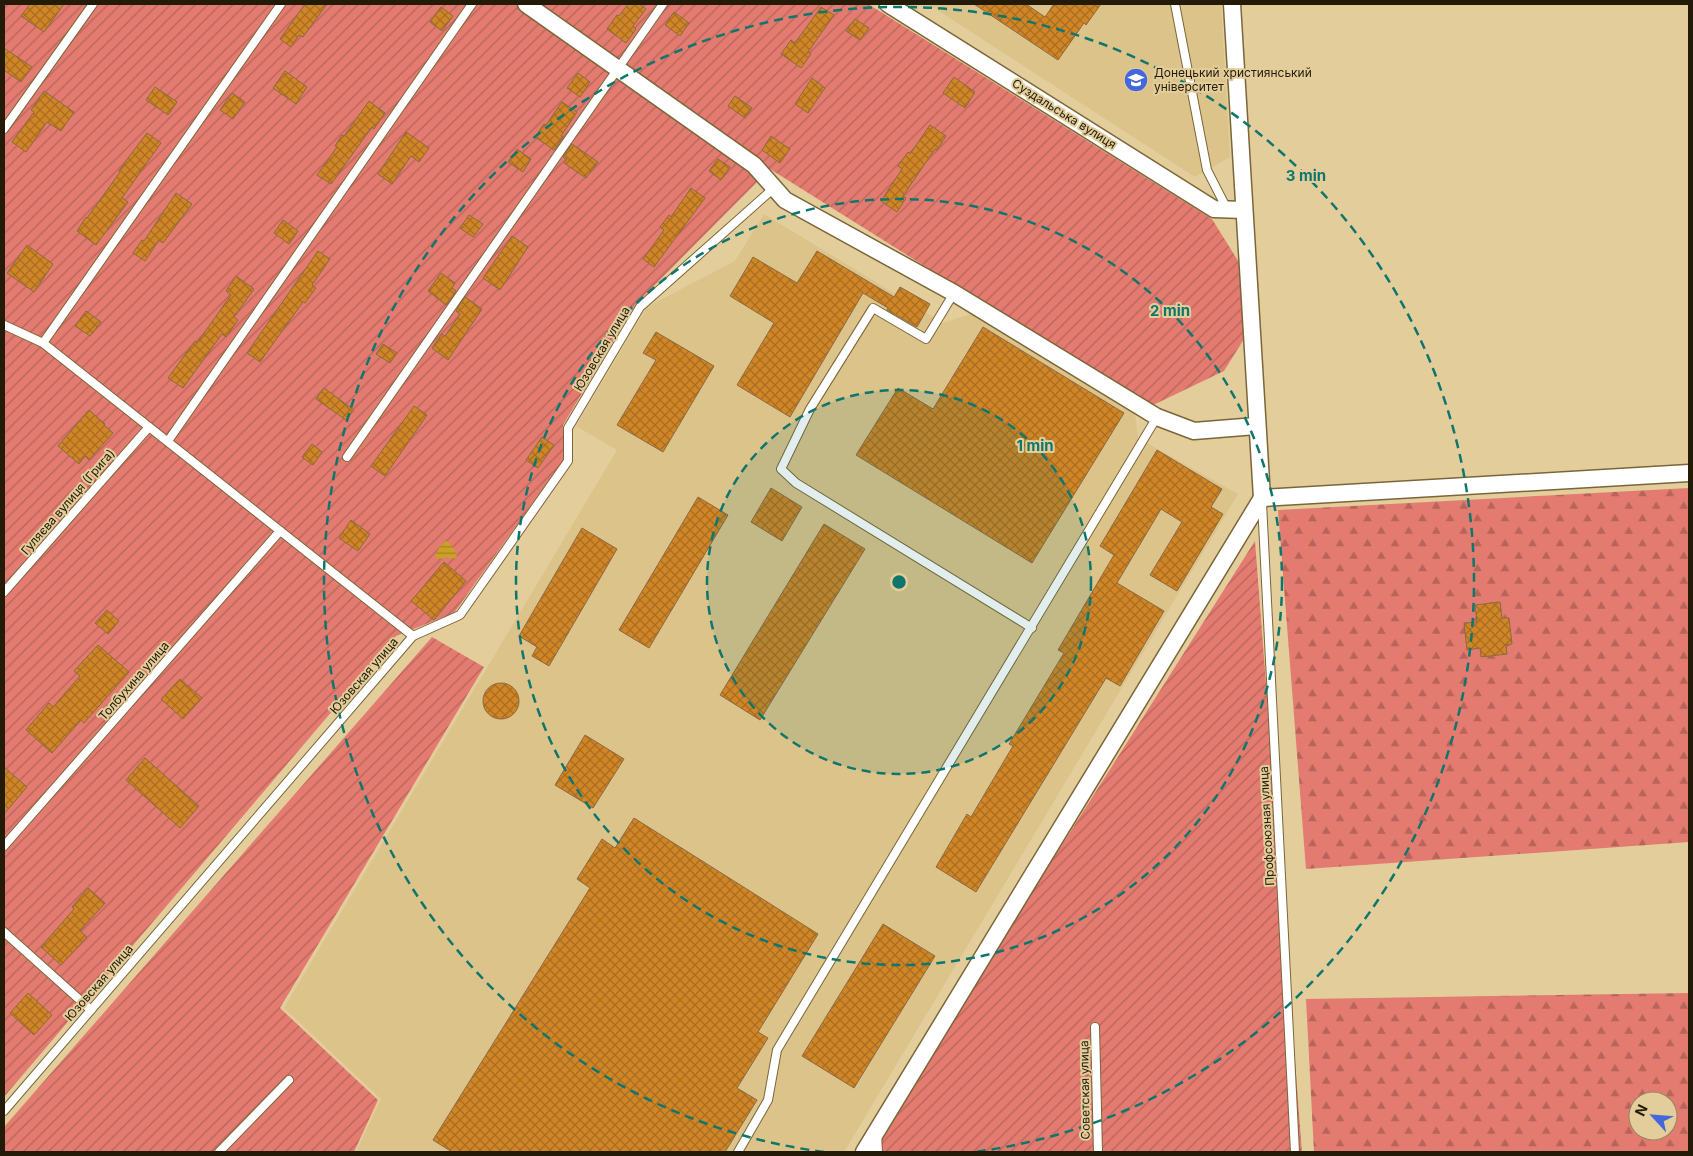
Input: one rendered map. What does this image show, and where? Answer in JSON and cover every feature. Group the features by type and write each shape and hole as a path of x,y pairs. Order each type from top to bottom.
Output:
{"street":[{"path":"526,4 754,165 785,200 954,293 1157,417 1194,431 1256,426"},
{"name":"Суздальська вулиця","path":"888,4 1214,209 1244,210"},
{"path":"864,1152 1262,498 1256,426 1232,4"},
{"path":"1262,498 1689,473"}],"lane":[{"path":"4,129 93,4"},
{"path":"43,343 280,4"},
{"path":"168,441 472,4"},
{"path":"347,457 663,4"},
{"path":"1175,4 1207,170 1227,209"},
{"name":"Юзовская улица","path":"4,1111 413,636 460,615 568,461 568,428 640,307 774,188"},
{"path":"954,293 926,339 873,308 810,409 781,469 796,483 1032,628"},
{"path":"4,327 43,343 413,636"},
{"path":"738,1152 768,1100 777,1050 1157,417"},
{"name":"Гуляєва вулиця (Грига)","path":"4,592 149,426"},
{"name":"Профсоюзная улица","path":"1262,498 1295,1152"},
{"name":"Толбухина улица","path":"4,846 280,531"},
{"path":"4,932 91,1010"},
{"name":"Советская улица","path":"1095,1027 1098,1152"},
{"path":"219,1152 289,1080"},
{"path":"877,1130 878,1152"}],"shaded area":[{"name":"Донецький християнський університет","path":"928,4 1221,4 1230,157 1195,177"},
{"path":"764,214 943,323 974,313 1135,414 1138,438 1238,494 844,1152 356,1152 381,1099 284,1008 617,450 576,426 647,307 735,261"},
{"path":"447,540 455,550 457,557 453,559 446,557 439,560 435,556 440,546"}],"green space":[{"path":"4,4 868,4 1212,219 1240,264 1244,339 1224,371 1149,407 770,169 635,305 563,425 564,459 454,613 396,636 4,1097"},
{"path":"1689,488 1689,842 1306,869 1278,510"},
{"path":"1255,541 1302,1152 867,1152"},
{"path":"432,637 484,667 280,1008 378,1100 354,1152 4,1152 4,1127"},
{"path":"1689,993 1689,1152 1314,1152 1306,999"}],"building":[{"path":"30,4 64,4 44,32 21,16"},
{"path":"305,4 327,4 303,37 299,35 291,47 280,39"},
{"path":"628,4 639,4 646,9 633,26 636,29 626,43 607,29"},
{"path":"974,4 1026,4 1045,17 1054,4 1101,4 1086,25 1084,23 1058,60"},
{"path":"441,7 453,16 442,31 430,22"},
{"path":"821,7 834,15 808,52 811,54 801,68 781,54 791,40 795,43"},
{"path":"674,12 689,23 680,36 665,25"},
{"path":"855,19 869,28 860,40 846,31"},
{"path":"4,48 32,67 21,82 4,70"},
{"path":"285,71 307,87 296,104 273,88"},
{"path":"578,73 590,82 580,97 567,88"},
{"path":"954,77 975,92 965,108 943,93"},
{"path":"812,78 825,88 808,113 795,104"},
{"path":"155,87 177,102 168,115 146,100"},
{"path":"44,91 74,112 61,131 47,122 26,152 12,142 34,112 31,110"},
{"path":"232,93 245,102 233,119 220,110"},
{"path":"735,96 752,108 745,118 728,106"},
{"path":"369,101 385,113 374,129 372,127 331,184 317,175 337,147 335,146 342,135 344,136"},
{"path":"562,102 577,112 554,150 535,137"},
{"path":"930,125 946,136 903,196 906,198 897,212 881,201 902,169 898,166 908,152 910,154"},
{"path":"406,132 429,148 419,162 411,156 392,184 378,174"},
{"path":"147,133 161,143 122,198 128,202 96,245 77,231"},
{"path":"771,136 790,149 780,163 762,150"},
{"path":"572,144 598,162 586,178 564,163 567,159 563,157"},
{"path":"517,149 531,159 523,172 508,162"},
{"path":"718,159 730,167 721,180 709,171"},
{"path":"691,188 705,198 654,267 643,259 664,230 660,227 669,215 671,217"},
{"path":"176,193 192,204 163,243 159,240 145,261 133,253 142,240 144,241"},
{"path":"469,215 483,224 473,237 460,228"},
{"path":"283,220 298,231 289,244 274,233"},
{"path":"512,236 528,247 500,290 483,278"},
{"path":"27,245 53,264 34,292 7,273"},
{"path":"318,251 330,259 312,285 316,288 305,303 303,302 260,362 247,353"},
{"path":"817,251 894,297 900,287 930,304 917,327 887,310 888,308 863,293 790,417 737,385 774,323 730,296 753,257 797,283"},
{"path":"441,273 455,283 452,288 456,291 446,305 428,291"},
{"path":"236,276 254,289 234,317 238,320 226,337 222,334 183,388 168,378 195,341 197,343 231,295 226,291"},
{"path":"465,297 482,309 448,360 432,348 442,334 445,336 460,314 456,311"},
{"path":"86,311 101,322 90,336 75,326"},
{"path":"983,327 1124,413 1032,563 856,455 898,388 933,409"},
{"path":"656,332 714,366 663,452 617,425 656,360 643,353"},
{"path":"383,344 397,353 390,363 376,354"},
{"path":"324,388 354,410 346,420 316,399"},
{"path":"414,406 427,415 385,476 371,466"},
{"path":"89,410 113,433 89,460 85,456 79,464 58,446"},
{"path":"542,437 554,445 538,468 526,460"},
{"path":"312,444 322,452 313,465 302,457"},
{"path":"1157,450 1222,489 1211,507 1223,514 1177,591 1150,575 1182,522 1161,509 1117,583 1164,611 1120,686 1106,678 976,892 936,867 967,814 971,817 1013,746 1009,744 1064,653 1058,650 1114,555 1100,546"},
{"path":"771,488 802,507 782,541 751,522"},
{"path":"698,497 728,515 649,648 619,630"},
{"path":"351,520 370,534 358,551 339,538"},
{"path":"824,524 865,549 760,720 720,695"},
{"path":"582,528 617,549 549,666 532,656 537,647 519,636"},
{"path":"444,562 466,581 434,620 411,601"},
{"path":"1500,602 1502,618 1509,618 1512,644 1506,645 1507,654 1481,657 1480,648 1467,650 1464,623 1477,622 1475,605"},
{"path":"107,610 119,621 108,634 95,623"},
{"path":"98,645 129,672 84,723 81,720 52,753 26,730 49,703 53,707 80,676 74,671"},
{"path":"180,679 202,698 183,719 161,699"},
{"path":"501,683 508,684 514,688 518,694 518,708 514,714 508,718 501,719 494,718 488,714 484,708 483,701 484,694 488,688 494,684"},
{"path":"585,735 624,759 593,808 555,785"},
{"path":"145,758 199,806 180,828 126,780"},
{"path":"4,767 27,787 4,814"},
{"path":"634,818 818,934 758,1032 768,1038 737,1088 757,1100 725,1152 452,1152 433,1140 590,888 577,879 602,839 615,848"},
{"path":"88,888 105,903 80,931 87,937 61,965 41,947 74,909 72,907"},
{"path":"883,924 935,956 854,1088 802,1056"},
{"path":"28,993 52,1015 34,1035 10,1013"}],"place":[{"name":"Донецький християнський університет","path":"1136,80"}]}
